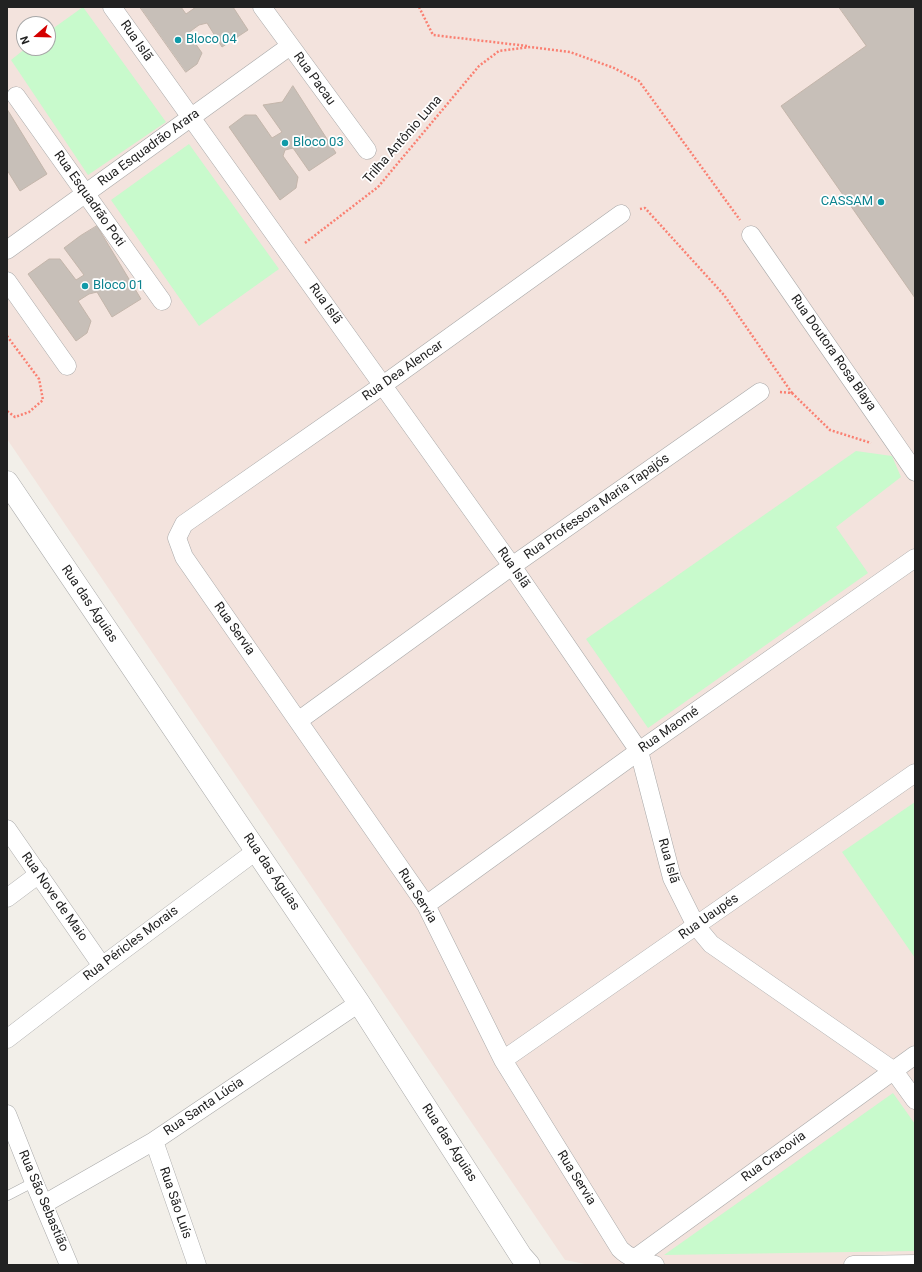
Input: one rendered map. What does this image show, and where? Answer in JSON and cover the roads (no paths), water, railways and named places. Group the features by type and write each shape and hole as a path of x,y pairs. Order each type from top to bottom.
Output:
{"street":[{"name":"Rua Islã","path":"112,7 512,566 639,751 672,878 696,926 711,944 894,1071 915,1100"},
{"name":"Rua Pacau","path":"262,7 366,150"},
{"name":"Rua Esquadrão Arara","path":"7,250 290,46"},
{"name":"Rua Esquadrão Poti","path":"16,96 162,302"},
{"name":"Rua Dea Alencar","path":"184,524 383,385 621,214"},
{"name":"Rua Doutora Rosa Blaya","path":"751,235 915,472"},
{"path":"7,281 67,366"},
{"name":"Rua Professora Maria Tapajós","path":"298,721 512,566 760,392"},
{"name":"Rua das Águias","path":"7,482 359,1002 521,1256 529,1265"},
{"name":"Rua Servia","path":"184,524 177,538 184,557 426,905 503,1060 620,1249 626,1255 634,1259 655,1265"},
{"name":"Rua Maomé","path":"426,905 639,751 915,558"},
{"name":"Rua Uaupés","path":"503,1060 915,773"},
{"name":"Rua Nove de Maio","path":"7,829 102,966"},
{"name":"Rua Péricles Morais","path":"7,1039 256,851"},
{"path":"7,898 39,874"},
{"name":"Rua Santa Lúcia","path":"44,1204 154,1141 359,1002"},
{"name":"Rua Cracovia","path":"634,1259 915,1055"},
{"name":"Rua São Sebastião","path":"7,1114 69,1265"},
{"name":"Rua São Luís","path":"154,1141 197,1265"},
{"path":"853,1265 915,1264"}],"lane":[{"path":"7,1196 34,1182"}],"place":[{"name":"Bloco 04","path":"178,40"},
{"name":"Bloco 03","path":"285,143"},
{"name":"CASSAM","path":"881,202"},
{"name":"Bloco 01","path":"85,286"}]}
